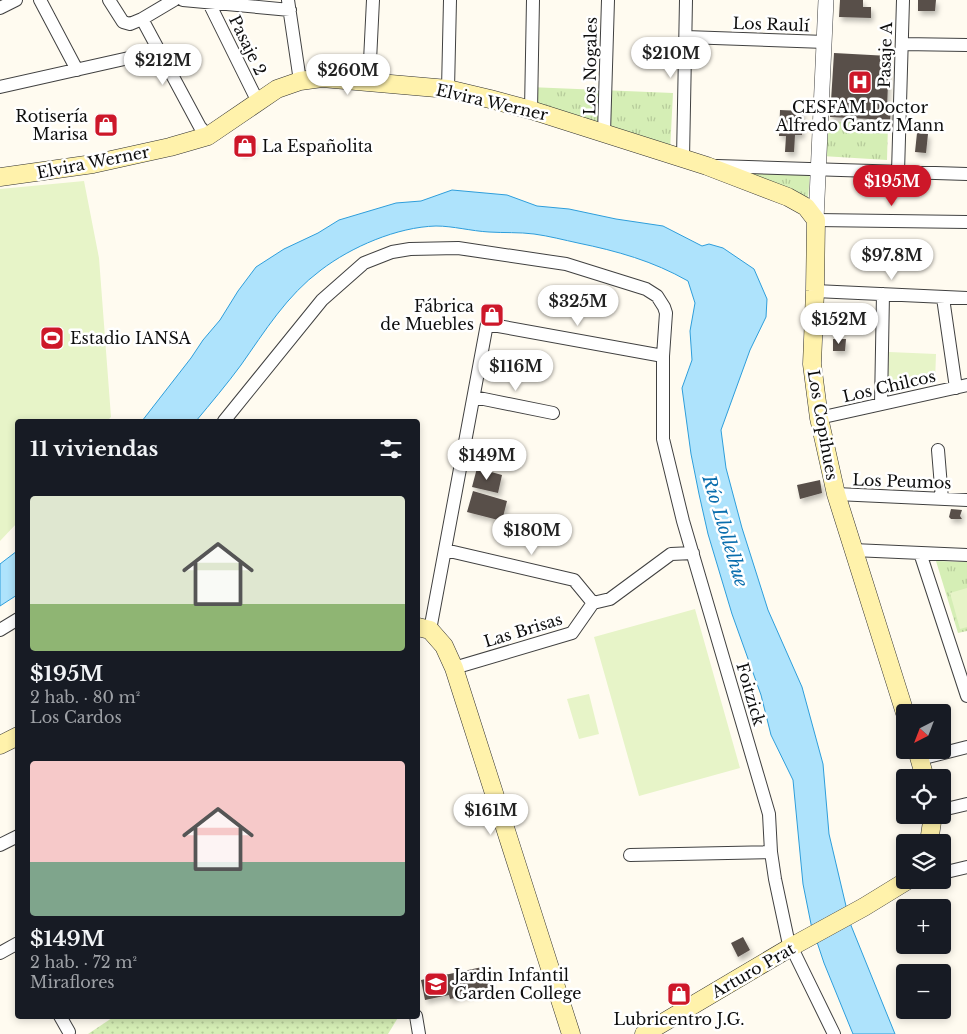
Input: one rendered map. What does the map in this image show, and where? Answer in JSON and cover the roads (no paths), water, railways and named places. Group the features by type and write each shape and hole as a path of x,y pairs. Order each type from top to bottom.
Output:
{"main road":[{"name":"Elvira Werner","path":"0,177 93,164 208,136 277,89 300,81 322,78 448,89 531,110 707,166"},
{"path":"707,166 788,197 806,208 816,220"},
{"name":"Los Copihues","path":"816,220 812,364 819,418 836,494 902,704"},
{"path":"424,628 444,646 454,668 572,1034"},
{"path":"0,745 15,738"},
{"name":"Arturo Prat","path":"644,1034 794,946 896,889"}],"street":[{"path":"0,8 16,0"},
{"path":"40,0 77,70"},
{"path":"109,0 123,22 130,24 142,20 174,0"},
{"path":"183,0 209,3 289,5 300,81"},
{"path":"369,82 373,0"},
{"path":"448,89 450,0"},
{"path":"531,110 533,0"},
{"name":"Los Nogales","path":"604,133 608,0"},
{"path":"683,158 686,0"},
{"path":"826,0 816,220 967,222"},
{"name":"Pasaje A","path":"898,172 903,0"},
{"name":"Pasaje 2","path":"209,3 255,96 256,103"},
{"path":"142,20 200,127 208,136"},
{"name":"Los Raulí","path":"686,37 825,42"},
{"path":"902,44 967,44"},
{"path":"2,83 77,70 160,51"},
{"name":"Elvira Werner","path":"707,166 967,174"},
{"name":"Foitzick","path":"226,419 322,300 364,263 392,252 410,249 458,248 566,264 646,289 657,296 666,313 663,356 664,439 683,521 769,814 771,852 775,879 794,946 834,1034"},
{"path":"815,291 967,298"},
{"path":"881,404 883,294"},
{"path":"943,298 962,386"},
{"path":"424,628 445,550 487,324 663,356"},
{"name":"Los Chilcos","path":"819,418 962,386"},
{"path":"474,397 552,414"},
{"path":"938,450 942,498"},
{"name":"Los Peumos","path":"836,494 967,500"},
{"path":"445,550 574,580 593,603 610,599 671,554 693,553"},
{"path":"853,550 967,556"},
{"path":"920,553 967,696"},
{"name":"Las Brisas","path":"454,668 572,634 593,603"},
{"path":"0,630 15,622"},
{"path":"951,750 967,747"},
{"path":"951,808 967,804"},
{"path":"0,845 15,838"},
{"path":"630,855 771,852"},
{"path":"951,871 967,868"},
{"path":"0,953 15,945"},
{"path":"62,1019 69,1032"},
{"path":"416,1019 419,1034"}],"water":[{"name":"Río Llollelhue","path":"452,190 507,195 537,206 569,209 663,226 702,246 709,244 723,248 754,269 767,299 766,317 750,350 721,430 726,468 742,528 768,610 802,687 823,764 829,834 850,923 895,1034 853,1034 824,963 811,924 803,884 793,780 771,735 761,695 732,614 708,534 691,454 682,388 692,360 690,331 695,303 688,281 662,268 634,258 534,234 436,226 421,227 390,234 360,246 321,270 309,280 277,314 236,372 198,419 144,419 220,320 256,267 284,249 318,233 339,220 396,203 421,201"},
{"path":"15,553 15,596 0,606 0,564"}],"place":[{"name":"CESFAM Doctor Alfredo Gantz Mann","path":"860,82"},
{"name":"Rotisería Marisa","path":"106,125"},
{"name":"La Españolita","path":"245,146"},
{"name":"Fábrica de Muebles","path":"492,315"},
{"name":"Estadio IANSA","path":"52,338"},
{"name":"Jardin Infantil Garden College","path":"436,984"},
{"name":"Lubricentro J.G.","path":"679,994"}]}
